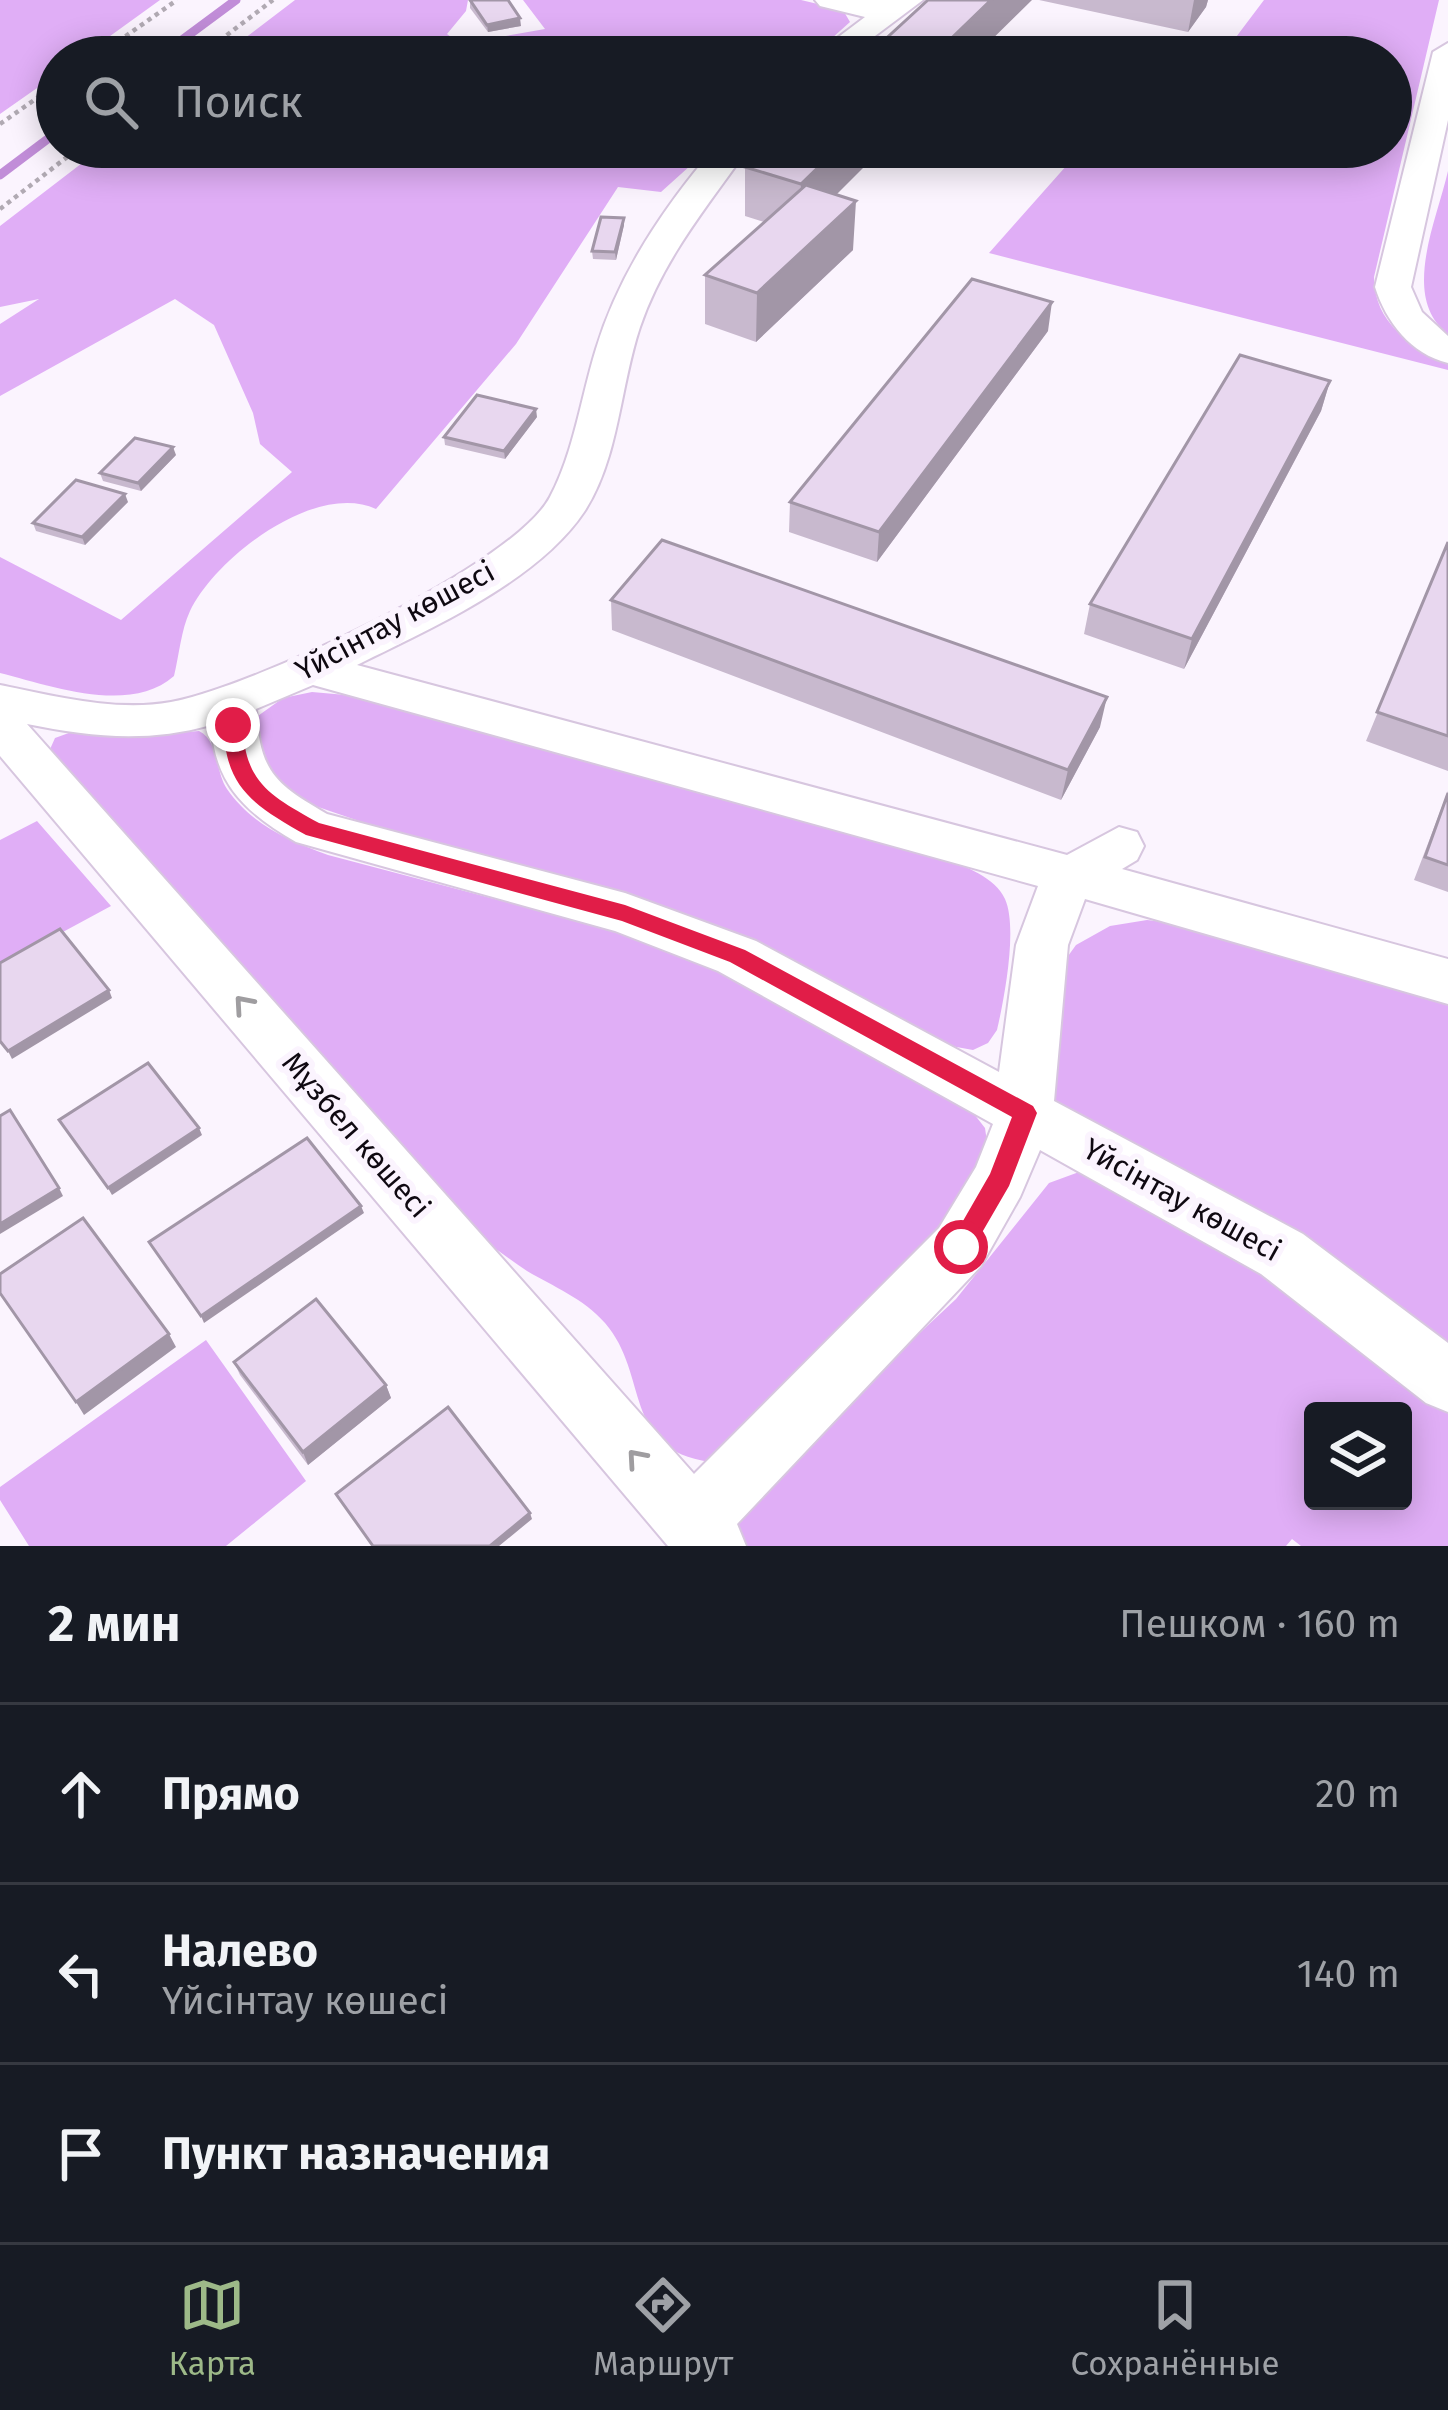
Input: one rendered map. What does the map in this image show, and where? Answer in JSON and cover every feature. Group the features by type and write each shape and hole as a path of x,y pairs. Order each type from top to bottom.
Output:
{"street":[{"path":"830,0 898,6"},
{"path":"856,36 898,6"},
{"path":"1448,52 1393,287 1400,310 1424,338 1448,352"},
{"name":"Үйсінтау көшесі","path":"717,168 663,234 621,328 566,510 545,534 502,566 233,704 234,751 243,777 272,806 313,829 625,914 737,956 1282,1254 1448,1381"},
{"path":"309,668 1096,861 1448,982"},
{"path":"0,701 123,722 166,720 233,704"},
{"name":"Мұзбел көшесі","path":"0,724 703,1534"},
{"path":"703,1534 961,1247 1000,1179 1025,1113 1029,1036 1042,945 1057,902 1096,861"}],"path":[{"path":"126,36 177,0"},
{"path":"226,36 273,0"},
{"path":"0,124 36,99"},
{"path":"0,208 52,168"}],"shaded area":[{"path":"0,0 160,0 110,36 36,36 36,89 0,114"},
{"path":"295,0 468,0 450,36 248,36"},
{"path":"523,0 801,0 843,10 850,22 834,36 506,36 545,29"},
{"path":"1264,0 1439,0 1412,115 1412,36 1237,36"},
{"path":"76,168 688,168 661,192 618,187 516,344 376,509 352,503 325,506 270,529 203,590 187,618 174,676 156,688 113,696 0,673 0,557 121,620 292,472 260,444 253,413 214,325 175,299 0,396 0,324 39,299 0,307 0,226"},
{"path":"1064,168 1400,168 1374,277 1376,294 1397,331 1448,364 1448,370 989,253"},
{"path":"1448,171 1448,334 1434,319 1424,280"},
{"path":"312,692 346,695 944,857 970,869 1000,891 1009,912 1008,964 997,1030 988,1043 973,1050 951,1046 838,986 292,798 258,769 255,718 283,698"},
{"path":"77,730 125,737 199,731 210,742 223,782 237,802 259,822 299,843 328,855 612,930 740,977 967,1105 985,1128 988,1149 936,1241 710,1462 682,1454 662,1442 650,1426 619,1343 605,1323 578,1300 473,1233 47,756 55,738"},
{"path":"37,821 111,906 0,966 0,840"},
{"path":"1147,920 1185,924 1448,997 1448,1360 1059,1109 1046,1078 1058,970 1076,945 1110,926"},
{"path":"1079,1172 1264,1271 1448,1408 1448,1546 1301,1546 1292,1539 1286,1546 743,1546 738,1522 755,1487 956,1299 1049,1183"},
{"path":"206,1340 306,1481 226,1546 29,1546 0,1500 0,1487"}],"building":[{"path":"470,0 508,0 520,18 487,25"},
{"path":"928,0 991,0 954,36 889,36"},
{"path":"748,168 817,168 801,184"},
{"path":"806,185 856,201 757,293 705,275"},
{"path":"601,217 624,218 615,252 592,251"},
{"path":"972,279 1052,302 879,532 790,502"},
{"path":"1240,355 1330,381 1192,639 1090,604"},
{"path":"477,395 536,409 504,451 444,437"},
{"path":"135,438 173,447 138,483 100,473"},
{"path":"76,480 125,494 82,537 33,523"},
{"path":"662,540 1107,697 1068,770 611,600"},
{"path":"1448,542 1448,736 1377,712"},
{"path":"1448,793 1448,865 1425,857"},
{"path":"60,929 109,990 8,1051 0,1041 0,963"},
{"path":"148,1063 199,1128 108,1188 59,1120"},
{"path":"10,1110 59,1188 0,1224 0,1116"},
{"path":"307,1138 361,1206 201,1316 149,1242"},
{"path":"83,1218 169,1334 76,1402 0,1293 0,1274"},
{"path":"316,1299 386,1385 303,1452 234,1362"},
{"path":"448,1407 530,1513 490,1546 373,1546 336,1494"}],"waterway":[{"path":"187,36 236,0"},
{"path":"0,175 36,148"}],"route":[{"path":"233,725 234,751 243,777 272,806 313,829 625,914 737,956 1025,1113 1000,1179 961,1247"}]}
